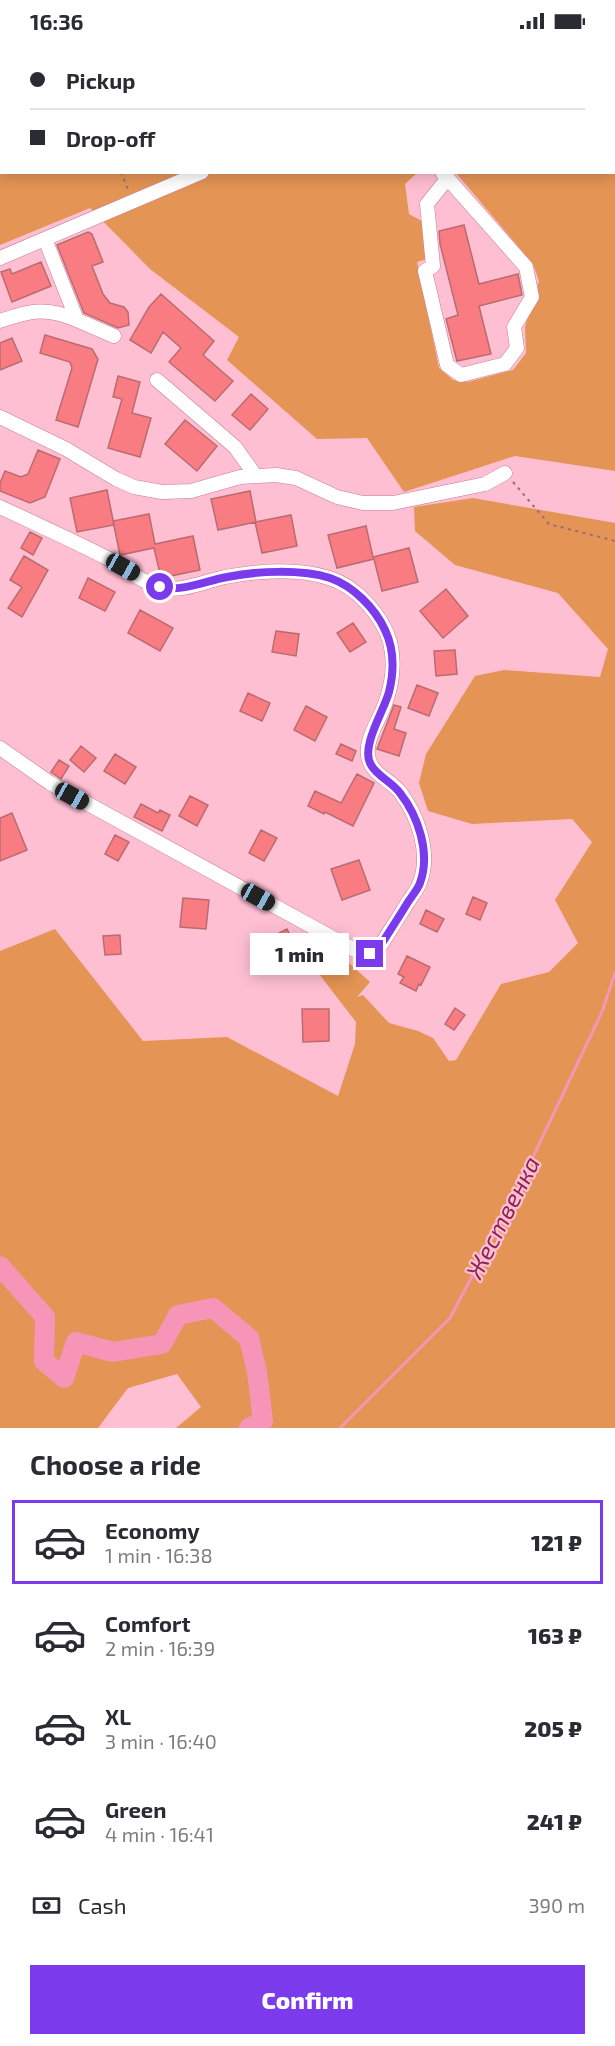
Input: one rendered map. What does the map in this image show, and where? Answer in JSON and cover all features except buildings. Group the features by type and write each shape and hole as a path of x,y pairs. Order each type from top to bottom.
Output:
{"street":[{"path":"0,258 197,174"},
{"path":"445,176 526,267 532,297 514,327 517,348 505,364 461,375 447,365 425,271 433,266 427,204 445,176"},
{"path":"45,239 77,320"},
{"path":"0,321 40,311 57,311 114,336"},
{"path":"157,380 235,447 255,476"},
{"path":"0,417 66,449 116,479 152,491 191,491 224,481 276,475 296,478 337,497 377,504 393,503 485,484 505,473"},
{"path":"0,507 160,587 179,588 247,574 291,573 329,578 355,593 380,621 390,643 392,659 388,694 369,743 368,757 370,765 399,791 415,818 420,831 423,856 420,883 379,948 370,954 362,954 57,788 0,748"}],"path":[{"path":"122,174 134,202"},
{"path":"505,473 549,524 615,541"}],"shaded area":[{"path":"0,174 416,174 405,184 409,214 422,221 427,259 417,262 439,368 453,380 468,382 513,370 526,353 525,327 539,281 533,264 457,174 615,174 615,471 515,456 404,492 367,438 317,439 227,360 239,337 150,269 90,208 0,245"},
{"path":"473,498 615,523 615,1428 176,1428 201,1407 177,1374 128,1388 98,1428 0,1428 0,951 55,929 143,1041 227,1037 338,1096 355,1044 356,1022 319,974 327,959 349,963 370,982 357,997 363,995 389,1023 433,1038 449,1061 456,1060 501,984 549,972 578,943 555,900 592,842 572,819 472,824 428,811 419,783 426,754 475,676 504,670 600,677 608,649 558,593 455,565 415,531 414,507"}],"waterway":[{"name":"Жественка","path":"340,1428 450,1318 513,1199 602,1012 615,973"},
{"path":"0,1266 45,1317 44,1361 64,1378 76,1342 113,1352 162,1344 178,1315 213,1308 249,1338 257,1372 263,1421 249,1428"}],"route":[{"path":"160,587 179,588 247,574 291,573 329,578 341,583 364,601 386,631 392,659 391,684 369,743 368,757 370,765 399,791 410,807 420,831 423,869 420,883 379,948 370,954"}]}
